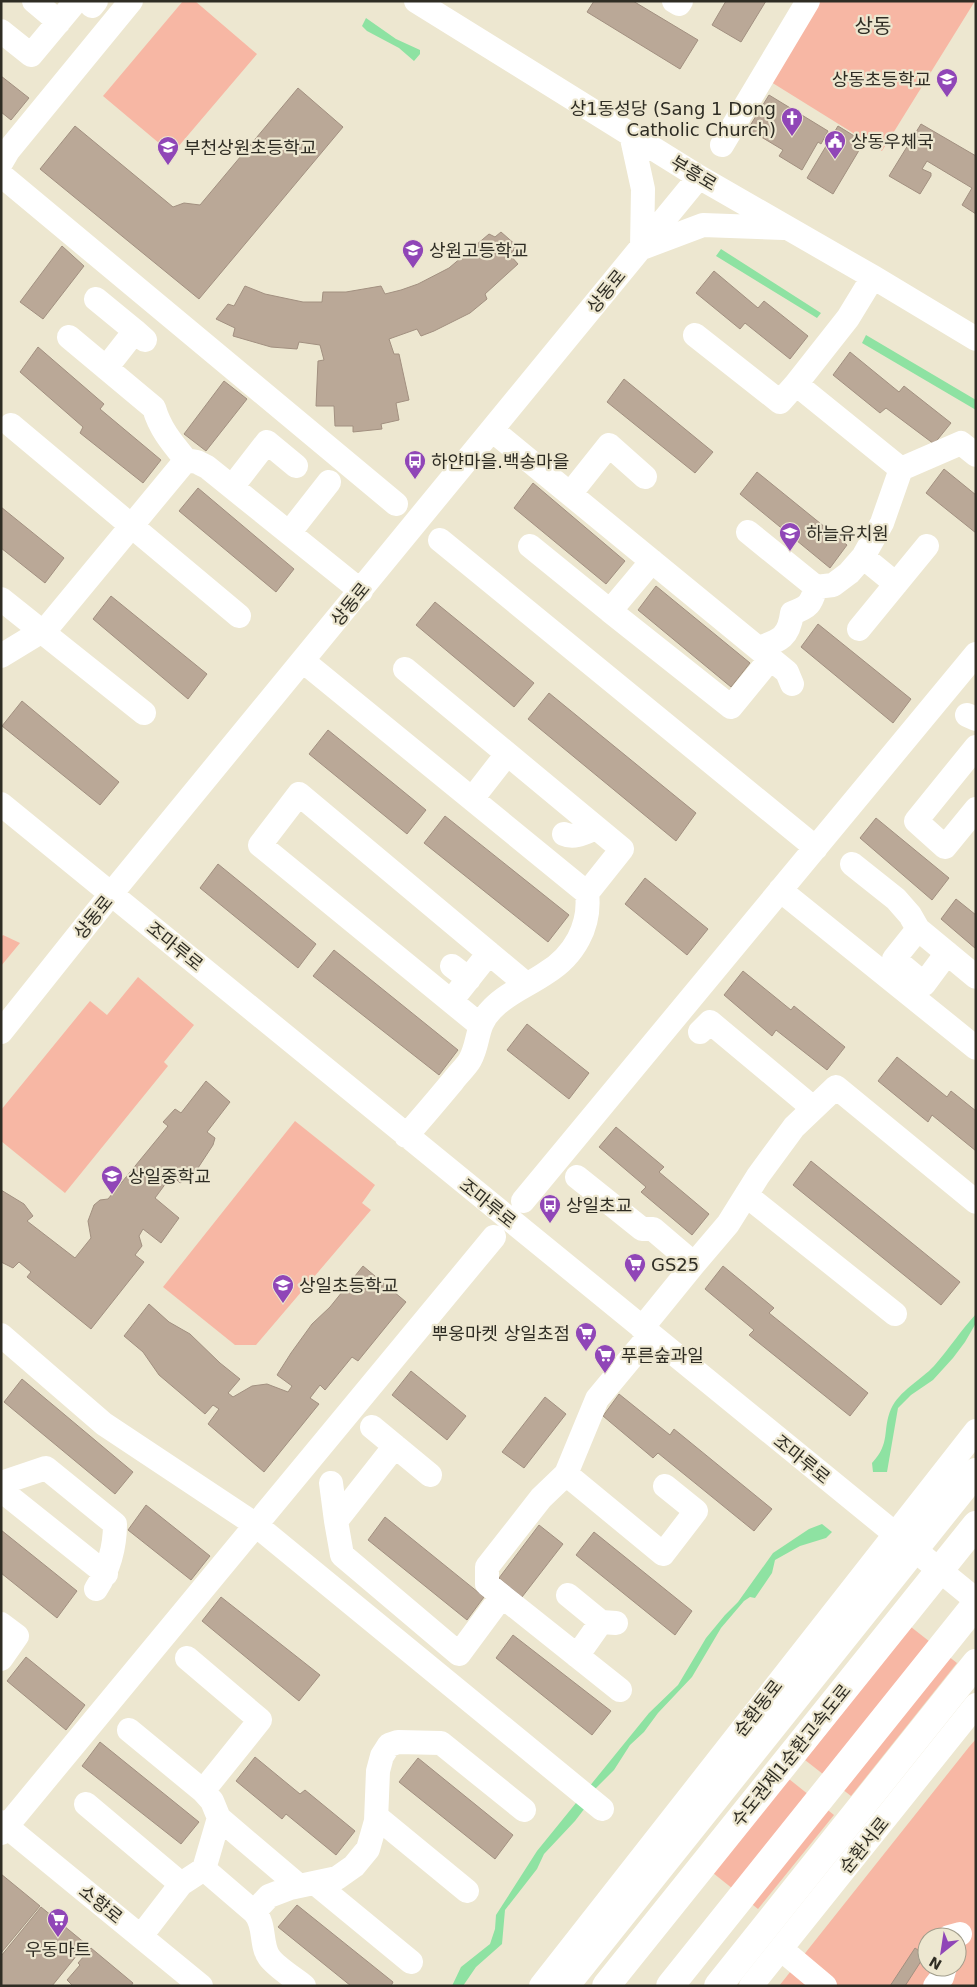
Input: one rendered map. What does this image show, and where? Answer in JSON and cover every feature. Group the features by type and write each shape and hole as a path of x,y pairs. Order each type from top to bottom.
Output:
{"highway":[{"path":"565,1986 976,1472"},
{"name":"수도권제1순환고속도로","path":"606,1986 976,1525"},
{"path":"670,1986 976,1604"},
{"path":"718,1986 976,1663"}],"street":[{"path":"34,1 59,22"},
{"path":"1,163 8,151 131,1"},
{"name":"부흥로","path":"416,1 699,177 976,338"},
{"path":"674,1 679,4 681,1"},
{"path":"722,145 808,1"},
{"path":"1,31 30,55 59,22 88,3"},
{"path":"631,134 643,189 642,248 704,225 788,228"},
{"path":"1,175 396,504"},
{"name":"상동로","path":"1,1032 111,894 699,177"},
{"path":"695,335 780,402 848,318 874,277"},
{"path":"96,299 140,336 106,368"},
{"path":"69,337 154,408 159,425 168,440 186,460 208,467 361,591"},
{"path":"796,384 901,470"},
{"path":"11,425 239,616"},
{"path":"492,430 787,672 792,684"},
{"path":"570,494 604,440 645,476"},
{"path":"232,486 267,442 296,466"},
{"path":"748,532 816,587 832,585 849,573 863,557 882,522 901,470 961,443 976,455"},
{"path":"1,656 42,632 186,460"},
{"path":"289,533 329,482"},
{"path":"440,540 816,848"},
{"path":"530,546 731,707 764,653 786,634 791,625 786,608 805,608 812,600 816,587"},
{"path":"859,629 927,546"},
{"path":"863,557 896,584"},
{"path":"610,611 652,561"},
{"path":"1,599 144,713"},
{"path":"523,1201 976,654"},
{"path":"303,661 587,894 589,908 583,931 574,948 562,962 526,984 493,1008 480,1025 470,1060 406,1136"},
{"path":"406,669 622,849 587,894"},
{"path":"976,747 916,822 945,847 976,810"},
{"path":"472,799 507,754"},
{"path":"480,1025 260,845 299,794 526,984"},
{"name":"조마루로","path":"1,804 894,1535 976,1600"},
{"path":"564,834 569,836 583,834 596,828"},
{"path":"852,864 896,899 910,915 918,929 976,977"},
{"path":"780,890 976,1048"},
{"path":"918,929 894,959 924,984 947,953"},
{"path":"451,1001 460,972 489,953"},
{"path":"700,1032 710,1022 813,1108"},
{"path":"620,1690 487,1584 487,1567 541,1498 566,1474 597,1399 694,1264 728,1224 794,1127 836,1087 976,1202"},
{"path":"577,1177 642,1229 653,1229 694,1264"},
{"path":"746,1195 895,1314"},
{"path":"3,1827 494,1237"},
{"path":"1,1335 104,1424 256,1525 602,1809"},
{"path":"372,1427 430,1475"},
{"name":"순환동로","path":"541,1986 976,1431"},
{"path":"336,1521 395,1446"},
{"path":"1,1483 46,1468 119,1518 113,1551 101,1582 1,1490"},
{"path":"566,1474 663,1554 700,1515 665,1486"},
{"path":"331,1483 342,1555 460,1654 502,1596"},
{"path":"568,1595 608,1623 577,1656"},
{"path":"1,1624 16,1636 1,1659"},
{"path":"187,1658 260,1720 203,1791"},
{"name":"순환서로","path":"751,1986 976,1705"},
{"path":"129,1730 203,1791 212,1801 219,1818 411,1962"},
{"path":"254,1912 269,1896 307,1884 337,1878 354,1866 368,1849 377,1817 378,1771 382,1756 389,1745 398,1742 441,1743 524,1810"},
{"path":"86,1804 181,1884"},
{"path":"377,1817 467,1891"},
{"path":"140,1936 181,1884 204,1869 219,1818"},
{"name":"소향로","path":"3,1827 201,1986"},
{"path":"204,1869 260,1918 269,1958 304,1986"},
{"path":"781,1949 825,1986"}],"shaded area":[{"path":"183,1 195,1 257,54 172,154 103,96"},
{"path":"820,1 975,1 882,151 771,82"},
{"path":"366,18 396,39 420,50 420,54 414,61 399,48 367,31 362,26"},
{"path":"721,249 821,313 817,318 716,256"},
{"path":"866,335 976,400 976,410 862,343"},
{"path":"3,935 20,943 1,966 1,937"},
{"path":"138,977 194,1025 164,1062 168,1066 65,1193 1,1141 1,1110 90,1001 107,1015"},
{"path":"295,1121 375,1185 362,1203 371,1210 256,1345 235,1345 163,1287"},
{"path":"976,1314 976,1323 953,1358 933,1380 911,1395 898,1408 887,1472 873,1472 872,1463 882,1449 891,1409 905,1391 934,1366"},
{"path":"822,1524 832,1532 826,1538 800,1546 775,1560 772,1573 755,1598 750,1597 744,1601 721,1628 692,1677 658,1713 644,1732 630,1745 614,1770 594,1790 588,1804 575,1821 544,1854 537,1869 505,1910 502,1944 476,1967 463,1986 452,1986 461,1967 490,1944 495,1929 496,1915 537,1851 649,1713 678,1685 706,1638 738,1602 773,1553 809,1529"},
{"path":"911,1627 957,1663 851,1796 805,1760"},
{"path":"976,1739 976,1986 779,1986 969,1747"},
{"path":"789,1779 834,1815 758,1909 713,1873"}],"building":[{"path":"594,1 633,1 698,40 680,69 587,12"},
{"path":"726,1 766,1 741,42 712,25"},
{"path":"1,76 29,98 11,120 1,112"},
{"path":"298,88 343,127 199,299 40,169 75,126 173,207 184,203 200,205"},
{"name":"상1동성당 (Sang 1 Dong Catholic Church)","path":"769,95 828,131 821,144 818,142 802,170 779,156 783,150 748,129"},
{"path":"921,124 976,156 976,214 962,205 972,188 927,161 922,169 931,173 931,176 920,194 889,176"},
{"name":"상동우체국","path":"838,126 864,142 833,194 807,178"},
{"path":"501,232 517,246 510,255 518,264 485,294 487,299 470,313 434,331 421,336 417,329 389,339 394,354 399,354 409,400 396,403 399,420 381,424 382,429 353,432 353,426 335,426 334,406 316,406 318,361 324,360 320,345 299,342 297,349 271,347 233,336 235,328 216,319 228,304 234,306 245,286 265,294 303,302 322,302 323,292 346,292 381,286 385,294 401,290 418,284 449,268 489,234 495,237"},
{"path":"62,246 84,266 43,319 20,302"},
{"path":"714,271 758,308 764,301 808,336 790,359 745,323 740,329 696,293"},
{"path":"38,347 104,404 100,409 161,460 143,483 80,433 83,427 20,372"},
{"path":"850,352 899,392 904,386 951,423 934,444 886,408 880,413 833,375"},
{"path":"624,379 713,452 695,473 607,402"},
{"path":"224,381 247,399 206,451 184,434"},
{"path":"944,469 976,495 976,533 926,493"},
{"path":"757,472 847,545 830,568 740,494"},
{"path":"533,483 625,561 606,584 514,508"},
{"path":"198,488 294,569 276,592 179,511"},
{"path":"1,507 64,558 45,583 1,548"},
{"path":"656,586 750,663 731,687 638,610"},
{"path":"111,596 207,674 188,699 93,619"},
{"path":"435,602 534,683 514,707 416,625"},
{"path":"818,624 911,699 893,723 801,647"},
{"path":"549,693 696,813 676,841 528,719"},
{"path":"22,701 119,782 100,805 2,726"},
{"path":"328,730 426,810 407,834 309,754"},
{"path":"445,816 569,915 548,942 424,843"},
{"path":"876,818 949,878 932,900 860,838"},
{"path":"218,864 316,944 298,968 200,888"},
{"path":"645,878 708,929 687,955 625,904"},
{"path":"956,899 976,915 976,949 941,919"},
{"path":"334,950 458,1050 439,1075 313,976"},
{"path":"743,971 791,1010 794,1006 845,1047 827,1070 776,1030 772,1036 724,995"},
{"path":"527,1024 589,1073 569,1099 507,1050"},
{"path":"897,1057 947,1097 951,1091 976,1111 976,1151 932,1115 928,1122 878,1081"},
{"path":"206,1081 230,1102 207,1132 215,1138 213,1145 196,1171 180,1183 172,1175 155,1198 179,1218 161,1243 143,1229 139,1236 142,1246 135,1255 144,1262 91,1329 27,1277 31,1272 19,1262 13,1268 1,1262 1,1190 24,1204 33,1216 27,1221 75,1258 91,1238 88,1221 94,1205 100,1200 108,1199 168,1126 163,1122 175,1109 181,1113"},
{"path":"616,1127 664,1167 659,1172 709,1214 692,1235 641,1192 646,1187 599,1147"},
{"path":"811,1161 960,1282 941,1305 793,1185"},
{"path":"363,1266 406,1302 358,1361 352,1357 325,1390 320,1385 310,1398 319,1404 264,1472 208,1424 219,1409 213,1405 205,1414 159,1375 143,1352 124,1336 149,1304 169,1322 190,1334 240,1379 228,1393 233,1397 252,1386 267,1384 288,1392 292,1386 277,1375 312,1324 330,1307"},
{"path":"723,1266 774,1308 769,1313 868,1393 850,1416 749,1335 754,1330 705,1289"},
{"path":"411,1371 466,1416 447,1440 392,1395"},
{"path":"22,1379 133,1472 115,1494 4,1402"},
{"path":"619,1394 670,1435 674,1429 772,1509 754,1531 658,1453 653,1458 603,1416"},
{"path":"545,1397 566,1414 524,1468 502,1452"},
{"path":"146,1505 210,1556 191,1580 128,1530"},
{"path":"385,1517 484,1597 467,1620 368,1540"},
{"path":"539,1525 563,1544 522,1597 499,1578"},
{"path":"1,1530 77,1591 57,1618 1,1573"},
{"path":"594,1532 692,1611 675,1635 576,1555"},
{"path":"221,1597 320,1675 299,1701 202,1621"},
{"path":"513,1635 611,1711 592,1735 496,1658"},
{"path":"26,1657 85,1705 66,1730 7,1681"},
{"path":"100,1742 199,1822 181,1844 82,1766"},
{"path":"255,1757 300,1794 305,1790 355,1831 336,1855 286,1814 282,1819 236,1781"},
{"path":"418,1758 513,1835 495,1859 399,1782"},
{"path":"1,1874 40,1906 1,1953"},
{"path":"297,1905 393,1982 391,1986 351,1986 278,1927"},
{"path":"41,1907 86,1944 52,1986 1,1986 1,1956"},
{"path":"91,1948 133,1983 131,1986 73,1986 67,1980"},
{"path":"915,1948 917,1949 917,1967 905,1986 890,1986"}],"place":[{"name":"상동초등학교","path":"947,98"},
{"name":"상1동성당 (Sang 1 Dong Catholic Church)","path":"792,137"},
{"name":"상동우체국","path":"835,160"},
{"name":"부천상원초등학교","path":"168,166"},
{"name":"상원고등학교","path":"413,269"},
{"name":"하얀마을.백송마을","path":"415,480"},
{"name":"하늘유치원","path":"790,552"},
{"name":"상일중학교","path":"112,1195"},
{"name":"상일초교","path":"550,1224"},
{"name":"GS25","path":"635,1283"},
{"name":"상일초등학교","path":"283,1304"},
{"name":"뿌웅마켓 상일초점","path":"586,1352"},
{"name":"푸른숲과일","path":"605,1374"},
{"name":"우동마트","path":"58,1938"}],"district":[{"name":"상동","path":"873,26"}]}
